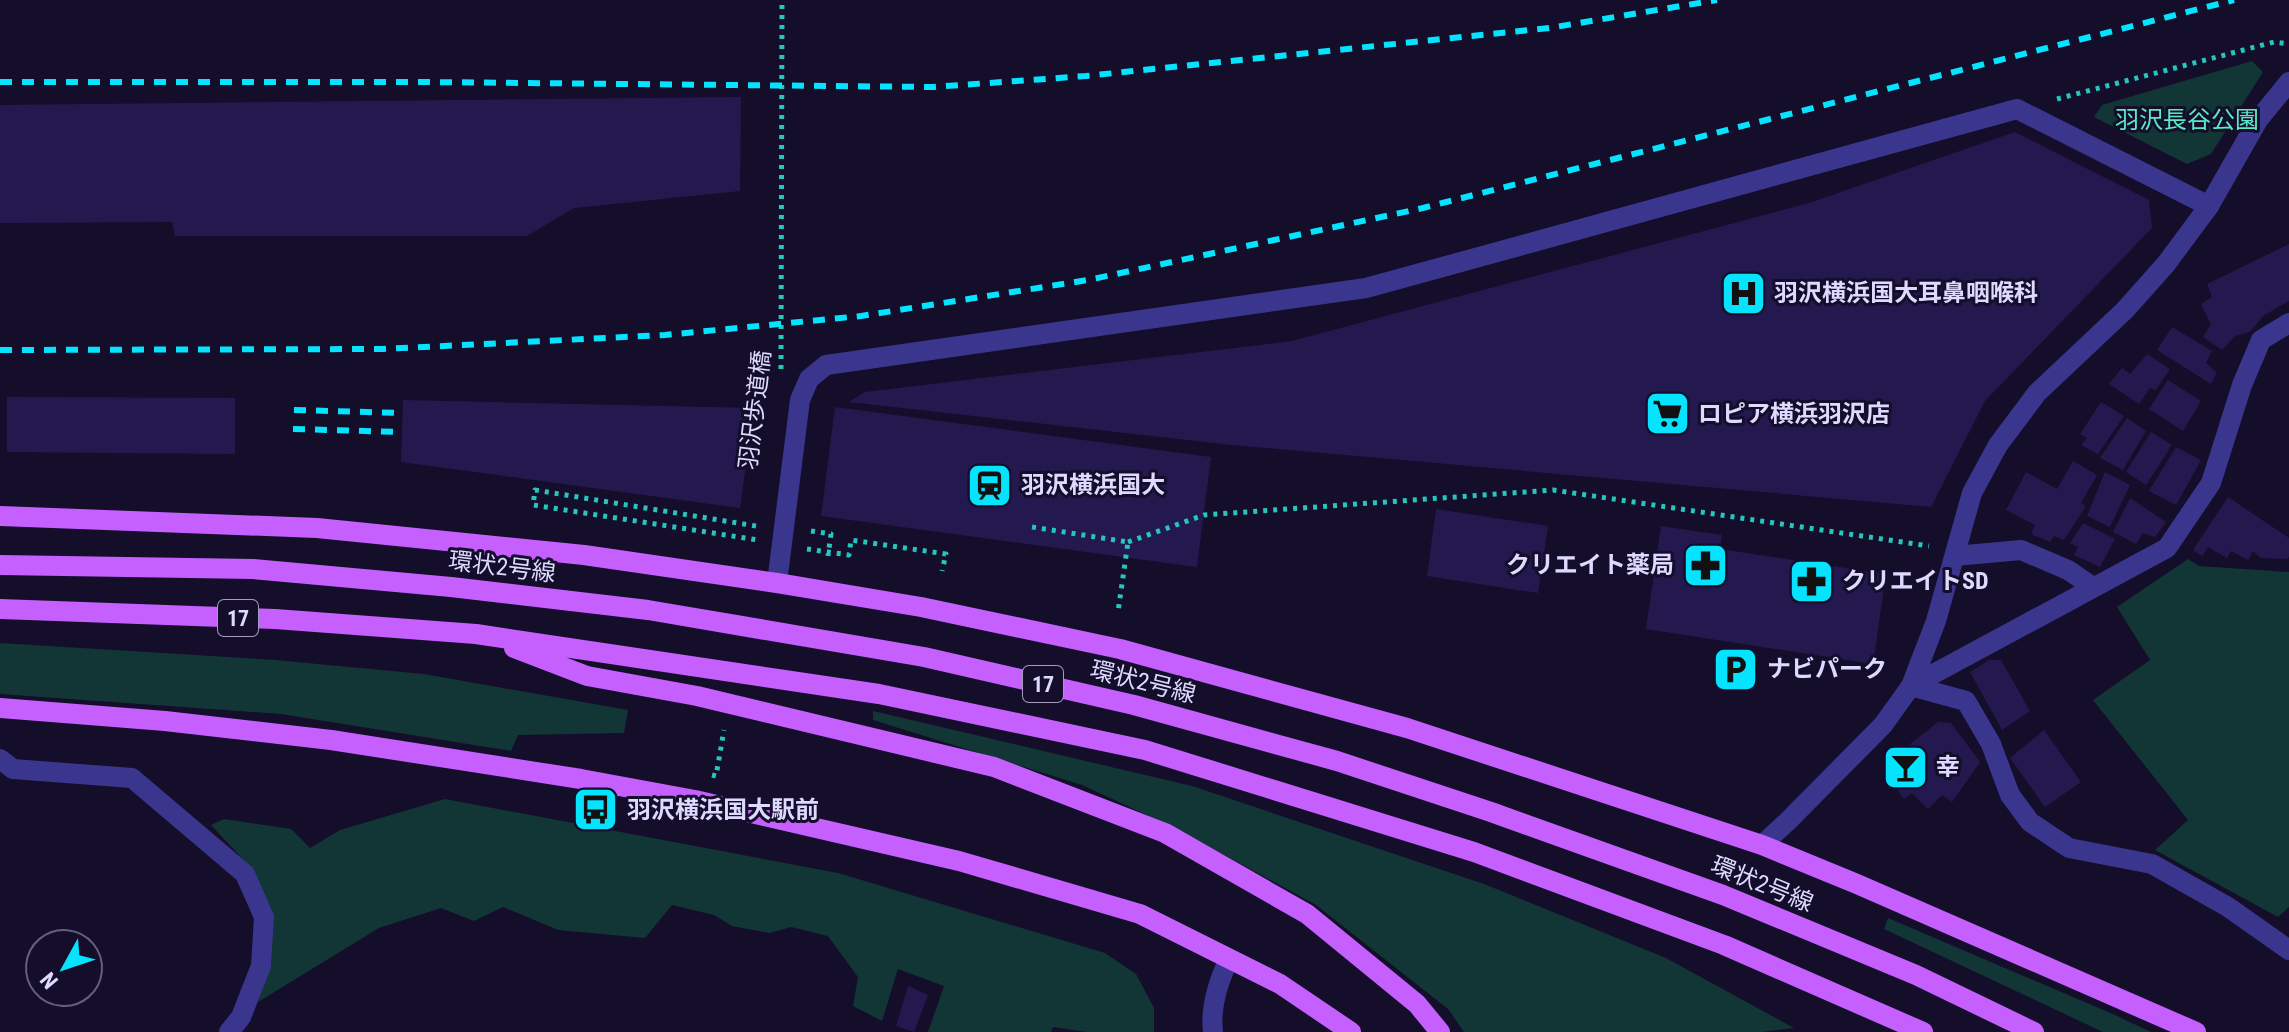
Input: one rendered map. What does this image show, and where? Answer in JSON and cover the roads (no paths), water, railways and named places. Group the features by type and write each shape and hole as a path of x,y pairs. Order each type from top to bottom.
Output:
{"main road":[{"path":"0,516 317,528 584,555 921,607 1120,649 1407,728 1762,845 2196,1032"},
{"name":"環状2号線","path":"0,565 253,569 451,587 648,610 924,657 1134,705 1337,761 1723,895 1916,975 2034,1032"},
{"name":"17","path":"0,609 275,619 476,634 879,694 1145,750 1474,852 1724,945 1923,1032"},
{"path":"476,634 587,676 697,696 994,767 1165,833 1307,914 1417,1004 1440,1032"},
{"path":"0,708 165,721 331,740 581,779 695,800 959,861 1140,914 1280,984 1351,1032"}],"street":[{"path":"1762,845 1883,725 1911,686 1936,621 1972,493 2018,416 2037,393 2149,284 2209,206 2258,120 2289,82"},
{"path":"777,583 800,400 809,379 826,365 1366,288 2017,109 2209,206"},
{"path":"1911,686 2167,548 2211,483 2242,385 2261,340 2289,323"},
{"path":"1955,556 2021,550 2068,570 2093,587"},
{"path":"1911,686 1966,701 1991,744 2010,795 2030,822 2069,848 2152,864 2228,907 2289,950"},
{"path":"0,759 13,769 132,778 245,874 264,917 261,966 241,1017 229,1032"},
{"path":"1213,1032 1211,1019 1216,996 1229,959"}],"railway":[{"path":"0,82 933,87 1086,76 1549,28 1717,0"},
{"path":"0,350 383,349 665,335 861,316 1088,280 1423,208 2234,0"},
{"path":"294,410 402,413"},
{"path":"293,429 400,432"}],"place":[{"name":"羽沢横浜国大耳鼻咽喉科","path":"1743,293"},
{"name":"ロピア横浜羽沢店","path":"1667,414"},
{"name":"羽沢横浜国大","path":"990,485"},
{"name":"クリエイト薬局","path":"1705,565"},
{"name":"クリエイトSD","path":"1811,581"},
{"name":"ナビパーク","path":"1736,669"},
{"name":"幸","path":"1905,767"},
{"name":"羽沢横浜国大駅前","path":"596,810"}],"park label":[{"name":"羽沢長谷公園","path":"2187,120"}]}
